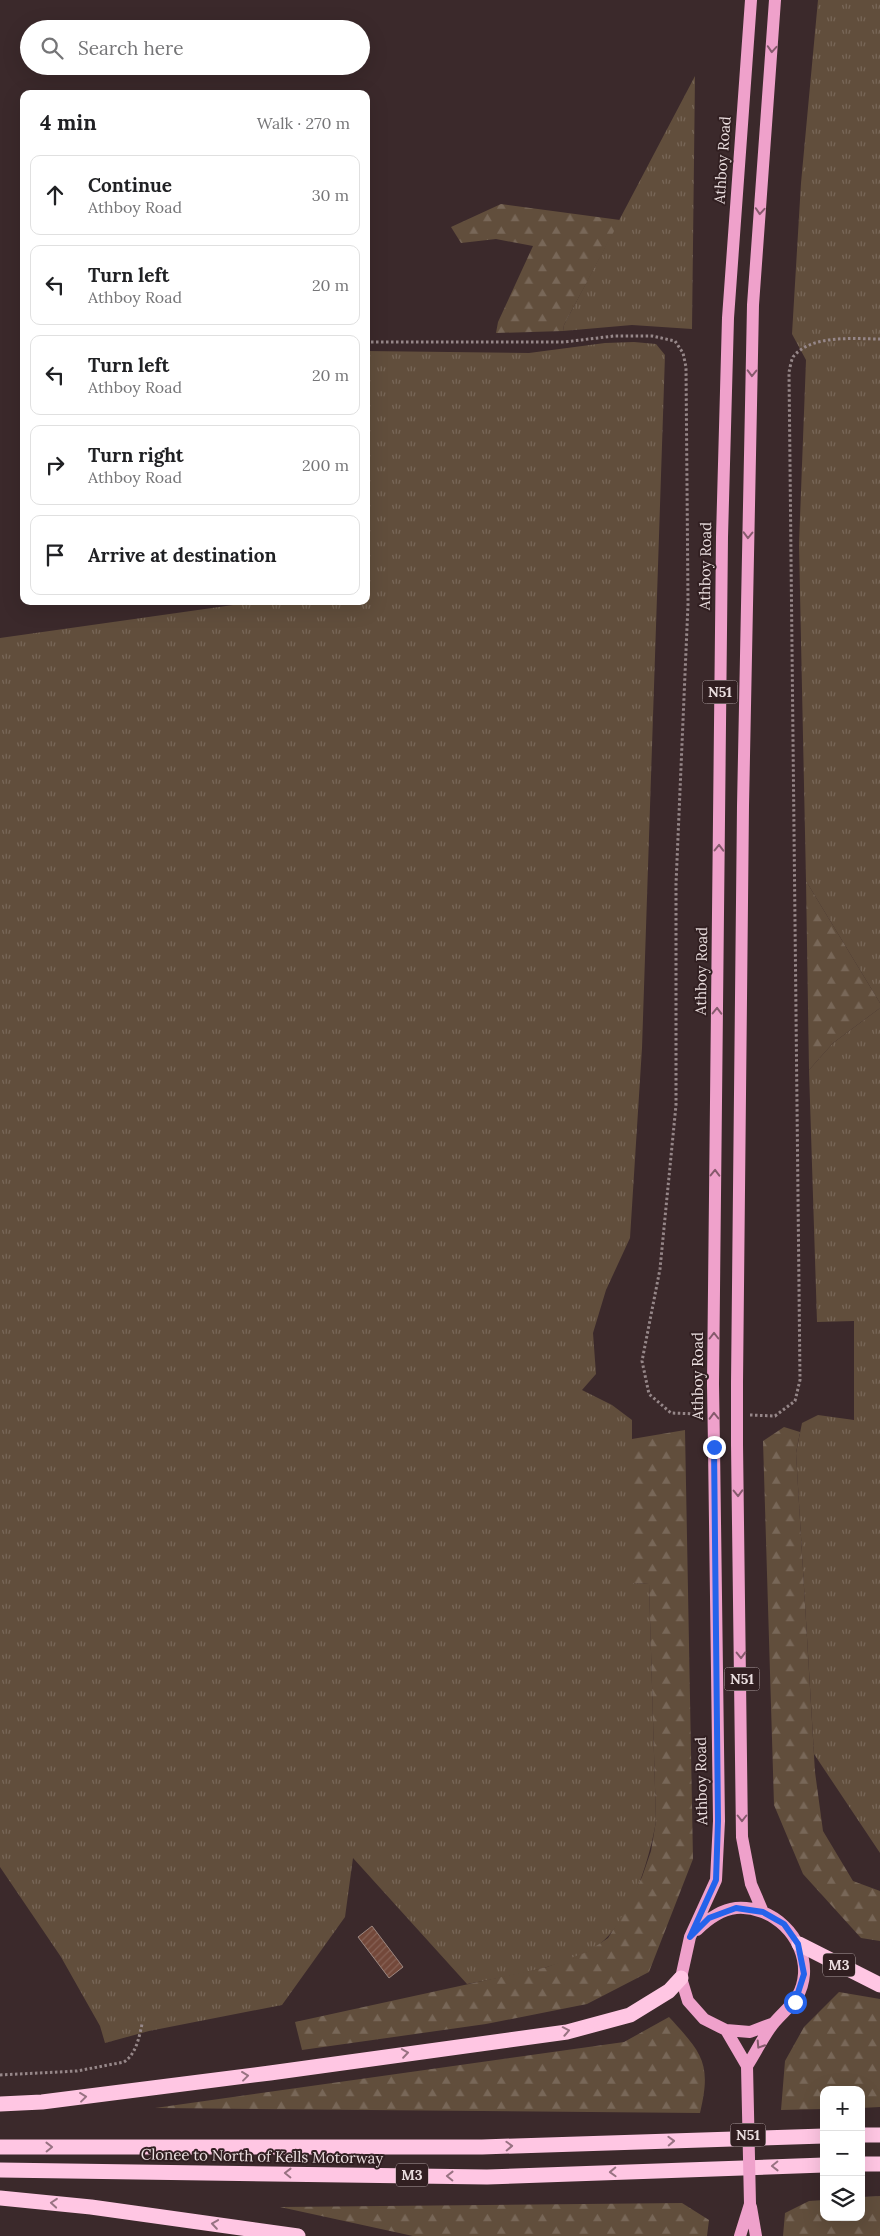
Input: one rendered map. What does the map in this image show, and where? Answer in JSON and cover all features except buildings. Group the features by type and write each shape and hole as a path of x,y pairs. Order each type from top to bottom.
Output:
{"highway":[{"name":"M3","path":"798,1944 880,1985"},
{"path":"0,2104 42,2102 240,2077 567,2032 630,2015 669,1991 681,1978"},
{"path":"865,2135 880,2135"},
{"name":"Clonee to North of Kells Motorway","path":"0,2147 482,2147 820,2136"},
{"path":"865,2164 880,2164"},
{"name":"Clonee to North of Kells Motorway","path":"0,2170 486,2176 820,2165"},
{"path":"0,2198 91,2207 298,2236"}],"main road":[{"name":"Athboy Road","path":"681,1978 690,1937 716,1880 718,1821 713,1384 722,537 728,318 751,0"},
{"name":"N51","path":"763,1912 751,1884 742,1837 737,1383 743,797 753,305 775,0"},
{"path":"690,1937 709,1918 736,1908 763,1912 784,1924 798,1944 804,1974 798,1995 795,2002 774,2024 747,2066"},
{"path":"681,1978 688,2001 704,2019 726,2030 750,2032 774,2024"},
{"name":"N51","path":"726,2030 747,2066 750,2204 756,2236"},
{"name":"N51","path":"740,2236 750,2204"}],"path":[{"path":"0,2075 77,2071 124,2062 130,2058 138,2041 142,2024"}],"green space":[{"path":"818,0 880,0 880,1003 806,881 799,544 806,360 792,334 801,183"},
{"path":"695,76 692,329 632,325 563,331 564,325"},
{"path":"501,204 620,220 564,325 563,331 496,333 498,322 533,246 496,239 461,243 451,227"},
{"path":"634,342 656,344 665,355 642,1048 630,1238 606,1290 593,1333 596,1374 582,1390 612,1405 632,1420 632,1583 649,1584 656,1821 648,1857 642,1876 625,1914 614,1930 601,1943 586,1953 557,1964 528,1972 467,1984 353,1858 345,1917 282,2005 149,2031 105,2043 100,2026 61,1957 0,1867 0,638 233,605 370,605 370,351 529,353 605,343"},
{"path":"806,881 880,1003 880,1008 833,1043 809,1070"},
{"path":"880,1008 880,1853 814,1754 796,1453 802,1423 818,1415 854,1420 854,1321 817,1322 809,1070 833,1043"},
{"path":"784,1427 800,1432 796,1453 815,1772 823,1831 853,1881 880,1891 880,1941 861,1938 803,1874 774,1805 763,1441"},
{"path":"685,1430 693,1859 649,1972 587,2004 486,2024 302,2050 295,2022 547,1967 587,1952 608,1938 624,1913 642,1877 651,1851 656,1821 649,1584 632,1583 632,1439"},
{"path":"839,1992 880,1999 880,2107 865,2108 865,2086 820,2086 820,2109 781,2110 785,2061 804,2027"},
{"path":"669,2017 689,2040 701,2060 705,2082 700,2113 155,2108 624,2042"},
{"path":"880,2196 880,2236 783,2236 785,2213 809,2201 820,2200 820,2221 865,2221 865,2197"},
{"path":"682,2203 709,2220 707,2236 413,2236 280,2207"}],"route":[{"path":"714,1447 718,1821 716,1880 690,1937 709,1918 736,1908 763,1912 784,1924 798,1944 804,1974 795,2002"}]}
